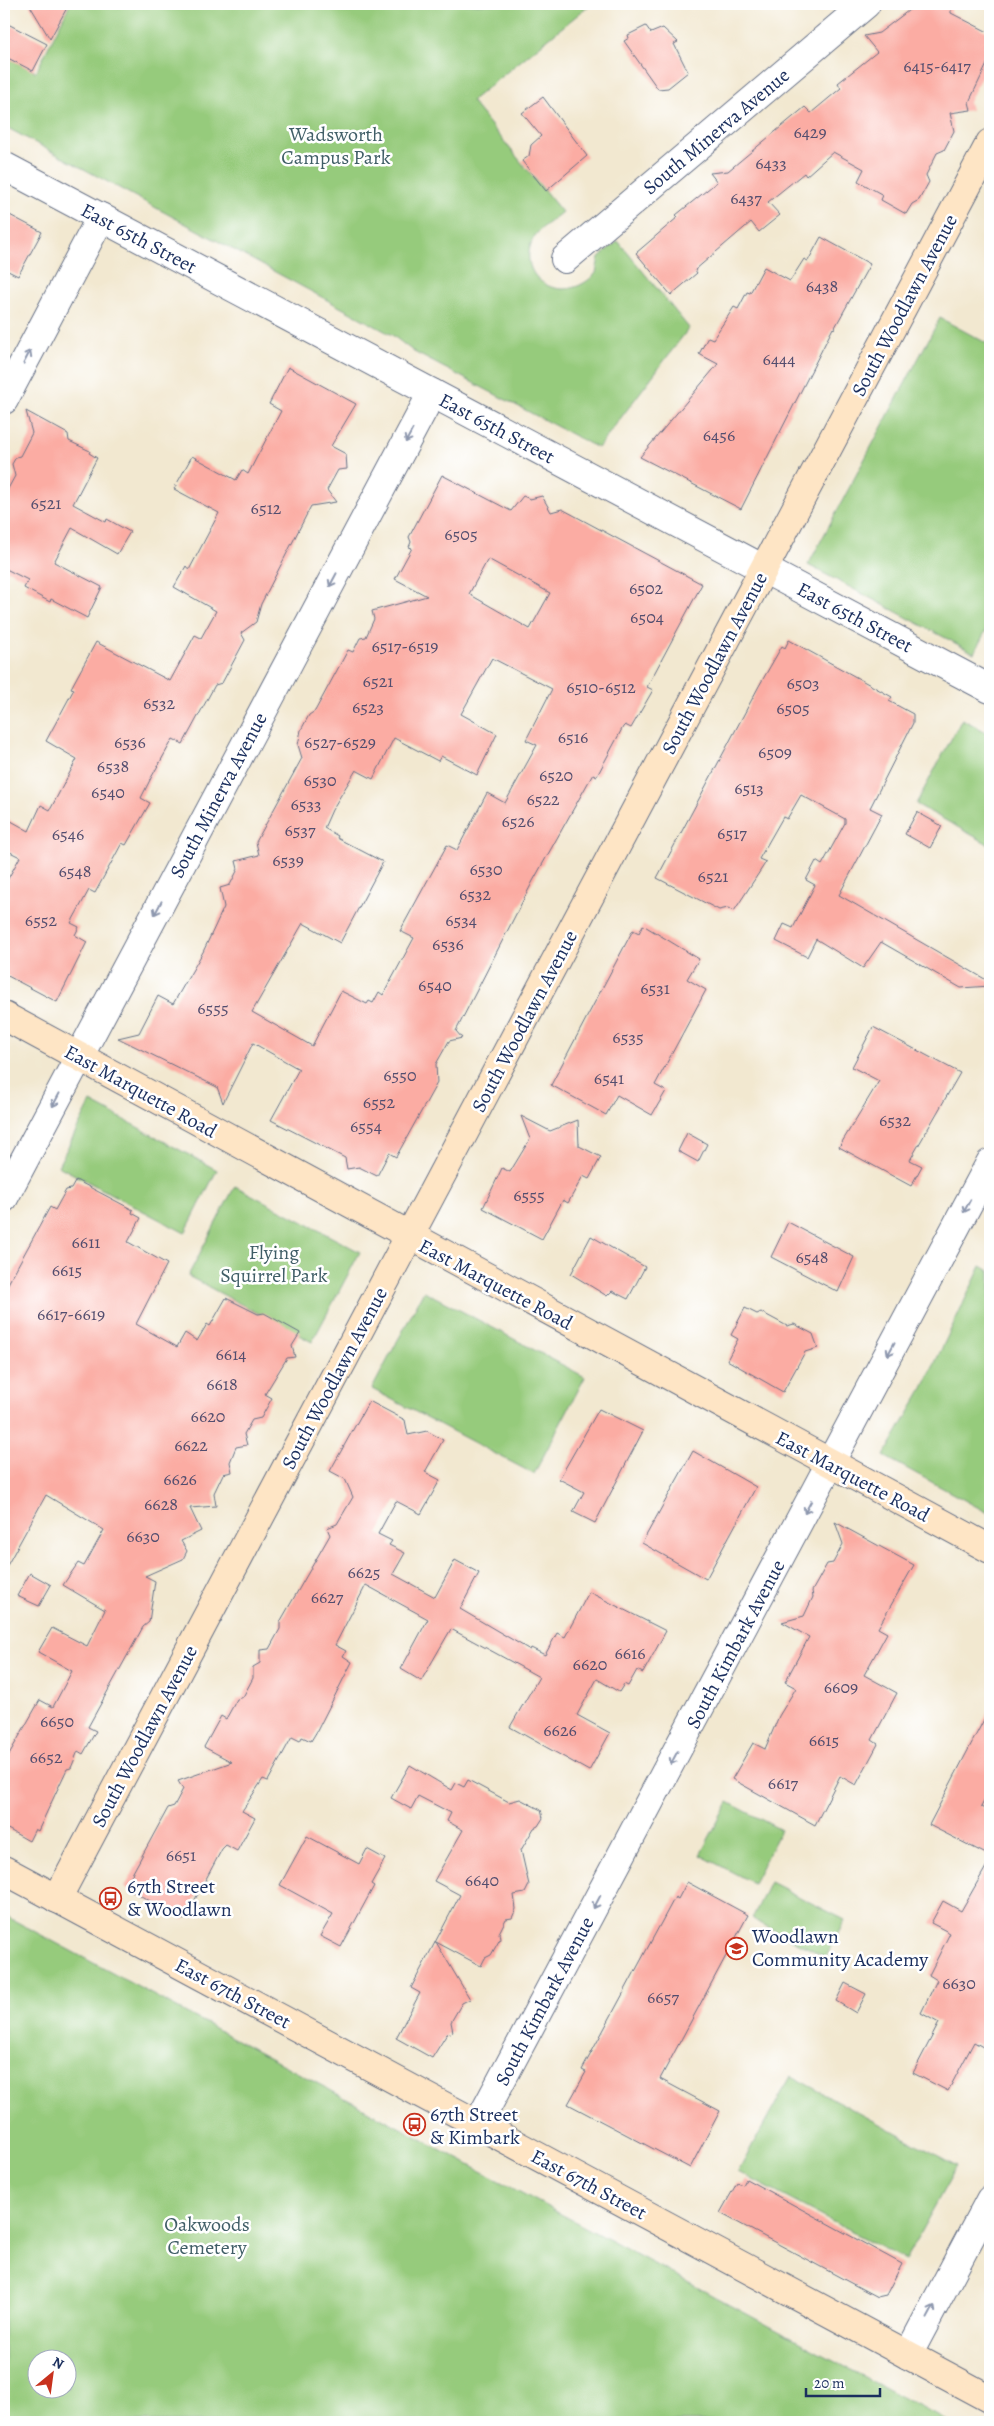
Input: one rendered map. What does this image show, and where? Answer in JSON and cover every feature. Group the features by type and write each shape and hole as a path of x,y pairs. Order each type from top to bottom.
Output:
{"street":[{"name":"South Minerva Avenue","path":"565,259 866,4"},
{"name":"South Woodlawn Avenue","path":"57,1898 990,143"},
{"name":"East 65th Street","path":"4,166 990,689"},
{"path":"4,400 100,217"},
{"name":"South Minerva Avenue","path":"4,1198 432,393"},
{"name":"East Marquette Road","path":"4,1016 409,1237 990,1549"},
{"name":"South Kimbark Avenue","path":"478,2124 990,1163"},
{"name":"East 67th Street","path":"4,1870 990,2399"},
{"path":"908,2355 990,2200"}],"green space":[{"name":"Wadsworth Campus Park","path":"70,4 591,4 471,101 562,212 542,228 533,239 529,253 530,266 536,276 545,284 557,288 570,288 583,283 596,273 599,257 618,241 689,328 598,448 414,352 392,335 4,126 4,55 36,72"},
{"path":"940,318 990,345 990,623 974,653 808,565"},
{"path":"962,719 990,734 990,845 916,804"},
{"path":"91,1102 217,1170 185,1233 58,1166"},
{"name":"Flying Squirrel Park","path":"235,1186 360,1252 312,1342 188,1276"},
{"path":"981,1266 990,1271 990,1514 884,1456 923,1388"},
{"path":"424,1291 585,1377 534,1474 372,1389"},
{"path":"728,1802 781,1830 753,1883 700,1855"},
{"path":"770,1882 845,1920 826,1957 752,1919"},
{"name":"Oakwoods Cemetery","path":"4,1915 948,2422 4,2422"},
{"path":"791,2076 957,2166 905,2260 738,2172"}],"building":[{"path":"29,4 69,4 50,39"},
{"path":"917,4 943,4 951,7 951,13 990,33 990,58 969,102 971,110 950,113 954,131 944,150 937,153 926,175 929,182 919,200 912,204 906,214 881,200 883,195 858,181 864,169 833,152 806,176 804,173 768,202 780,215 759,232 751,222 695,270 697,273 671,295 636,253 678,217 676,215 717,182 710,173 728,171 805,107 811,113 841,88 838,83 877,52 864,36 879,33"},
{"path":"4,22 47,44 33,71 4,56"},
{"path":"646,26 651,33 663,28 678,42 674,44 688,72 668,88 658,89 624,41 629,38 628,35"},
{"path":"543,97 587,156 546,191 522,161 529,156 531,145 541,136 522,113"},
{"path":"4,212 42,232 18,276 4,269"},
{"path":"821,237 870,264 833,328 741,509 640,457 718,364 699,354 708,337 713,339 734,307 738,309 747,292 750,293 764,267 790,281 804,259 808,261"},
{"path":"288,367 356,404 331,446 346,454 347,469 338,470 327,490 336,502 311,506 261,604 256,622 241,633 245,640 222,683 215,685 183,744 173,739 151,778 141,798 150,803 126,845 122,843 95,893 89,890 71,923 79,927 75,935 87,942 57,1002 4,974 4,886 20,857 4,849 4,817 29,831 41,805 50,810 77,759 46,741 74,689 71,688 96,642 170,681 195,635 201,638 216,611 174,587 186,566 189,570 219,513 174,489 192,456 236,480 242,470 248,474 281,411 269,404"},
{"path":"26,411 68,434 69,441 90,451 89,453 97,458 73,504 106,522 107,519 130,532 117,554 72,528 54,562 102,587 87,618 51,599 50,602 24,588 28,580 4,568 4,496 15,476 12,464 16,457 20,456 32,433"},
{"path":"442,475 511,511 523,496 530,499 542,496 551,512 562,509 702,584 647,687 653,690 631,728 625,725 623,727 597,776 593,774 533,881 456,1031 462,1038 449,1041 436,1064 437,1083 396,1157 389,1153 377,1176 359,1167 347,1169 345,1158 271,1120 299,1069 253,1043 223,1103 217,1087 118,1038 139,1033 158,996 173,1004 203,952 224,907 220,888 230,885 238,869 236,861 259,855 256,842 302,758 298,745 301,730 309,715 315,711 348,650 353,652 360,638 366,637 374,619 372,611 427,596 395,579 412,548 409,547 411,542 409,537","holes":["488,559 550,593 530,629 469,594","492,658 552,689 526,740 537,745 505,803 487,793 457,850 447,845 400,931 414,938 383,995 379,992 373,1003 369,1001 367,1004 341,991 312,1046 252,1012 303,923 340,943 383,862 337,838 338,836 324,828 332,810 356,770 373,779 394,738 438,761 441,756 477,775 497,734 461,714"]},
{"path":"789,640 892,697 889,701 913,714 913,723 870,808 882,814 839,895 990,982 990,986 961,988 881,942 863,968 816,939 807,957 776,941 784,924 793,928 815,885 806,880 816,861 822,865 845,823 845,819 801,795 787,819 783,817 759,859 766,862 734,911 728,908 719,910 657,878 759,686 782,646 785,648"},
{"path":"917,812 942,826 930,848 905,834"},
{"path":"643,925 699,959 687,979 706,990 655,1085 666,1091 652,1115 617,1095 606,1115 551,1085 633,930 639,933"},
{"path":"873,1027 960,1073 910,1160 922,1166 911,1186 839,1147 879,1081 852,1067"},
{"path":"521,1116 550,1131 578,1120 579,1146 601,1157 589,1179 583,1176 568,1203 563,1200 542,1239 483,1208 502,1168 510,1172 530,1139"},
{"path":"687,1133 707,1144 698,1162 678,1151"},
{"path":"76,1180 133,1210 132,1213 141,1218 128,1242 167,1264 136,1324 177,1347 185,1333 197,1341 207,1324 210,1326 226,1298 258,1314 264,1313 300,1333 292,1346 295,1357 287,1358 265,1394 272,1398 261,1418 252,1420 244,1434 247,1445 236,1447 230,1462 232,1472 223,1474 214,1493 216,1506 190,1508 201,1531 181,1541 187,1551 183,1559 145,1576 155,1581 149,1622 143,1627 88,1727 96,1731 83,1754 78,1751 71,1768 67,1769 38,1831 35,1829 29,1841 4,1827 4,1763 40,1700 53,1707 72,1671 38,1652 52,1628 87,1646 105,1610 63,1585 78,1563 84,1566 104,1530 46,1495 4,1571 4,1291 50,1207 55,1210 66,1190 71,1189"},
{"path":"788,1222 854,1257 838,1292 771,1257"},
{"path":"591,1236 645,1267 628,1299 612,1291 607,1296 571,1274"},
{"path":"745,1308 757,1314 761,1312 787,1326 794,1324 813,1334 818,1348 805,1352 783,1392 727,1360 738,1339 731,1335"},
{"path":"369,1401 405,1420 408,1435 427,1431 443,1440 425,1472 440,1480 421,1514 396,1501 378,1534 392,1541 389,1545 405,1553 393,1574 435,1597 455,1560 479,1573 460,1609 530,1650 531,1648 545,1655 557,1633 565,1637 589,1592 666,1631 643,1673 637,1670 628,1686 624,1684 619,1692 597,1679 577,1715 610,1733 589,1771 510,1727 539,1677 451,1629 421,1681 401,1669 428,1619 366,1585 335,1645 346,1651 343,1656 352,1662 317,1731 311,1741 302,1737 300,1741 292,1737 268,1781 263,1779 242,1811 255,1818 237,1851 226,1845 222,1849 184,1920 125,1887 168,1808 174,1806 183,1789 178,1781 232,1762 204,1747 221,1716 226,1719 237,1699 243,1697 253,1678 253,1667 260,1663 260,1650 269,1649 280,1629 280,1622 330,1535 327,1528 337,1524 353,1497 345,1479 330,1471"},
{"path":"599,1409 643,1431 595,1523 573,1512 584,1492 559,1479"},
{"path":"693,1451 756,1487 706,1579 642,1543"},
{"path":"835,1522 914,1565 878,1628 887,1633 864,1675 897,1693 872,1740 878,1744 856,1785 840,1776 815,1825 732,1779 753,1743 765,1749 779,1716 796,1688 785,1682 809,1637 782,1622 804,1616 813,1597 812,1591 827,1564 833,1563 843,1544"},
{"path":"30,1573 51,1585 39,1606 17,1596"},
{"path":"990,1708 990,1790 981,1807 990,1812 990,1856 929,1825"},
{"path":"410,1765 452,1790 456,1783 464,1787 468,1780 509,1802 520,1799 541,1810 543,1818 538,1826 534,1828 521,1850 529,1885 525,1893 514,1895 516,1909 512,1918 506,1919 499,1933 500,1939 491,1955 485,1958 481,1966 436,1942 470,1999 462,2003 451,2022 453,2032 447,2034 432,2058 396,2038 420,1993 411,1988 460,1895 434,1881 463,1830 447,1821 451,1813 418,1796 411,1809 391,1798"},
{"path":"307,1836 359,1864 367,1849 385,1859 371,1884 374,1886 341,1947 320,1936 333,1914 280,1885"},
{"path":"990,1860 990,2051 974,2042 948,2091 913,2073 939,2023 921,2013 937,1980 929,1975 950,1933 931,1923 943,1901 961,1911"},
{"path":"687,1882 748,1915 660,2079 720,2111 690,2168 568,2104 586,2072 582,2070 675,1897 678,1899"},
{"path":"845,1983 866,1994 856,2013 836,2001"},
{"path":"746,2179 902,2264 886,2295 877,2297 720,2213 737,2183 743,2185"}],"place":[{"name":"67th Street & Woodlawn","path":"111,1898"},
{"name":"Woodlawn Community Academy","path":"736,1948"},
{"name":"67th Street & Kimbark","path":"414,2125"}]}
